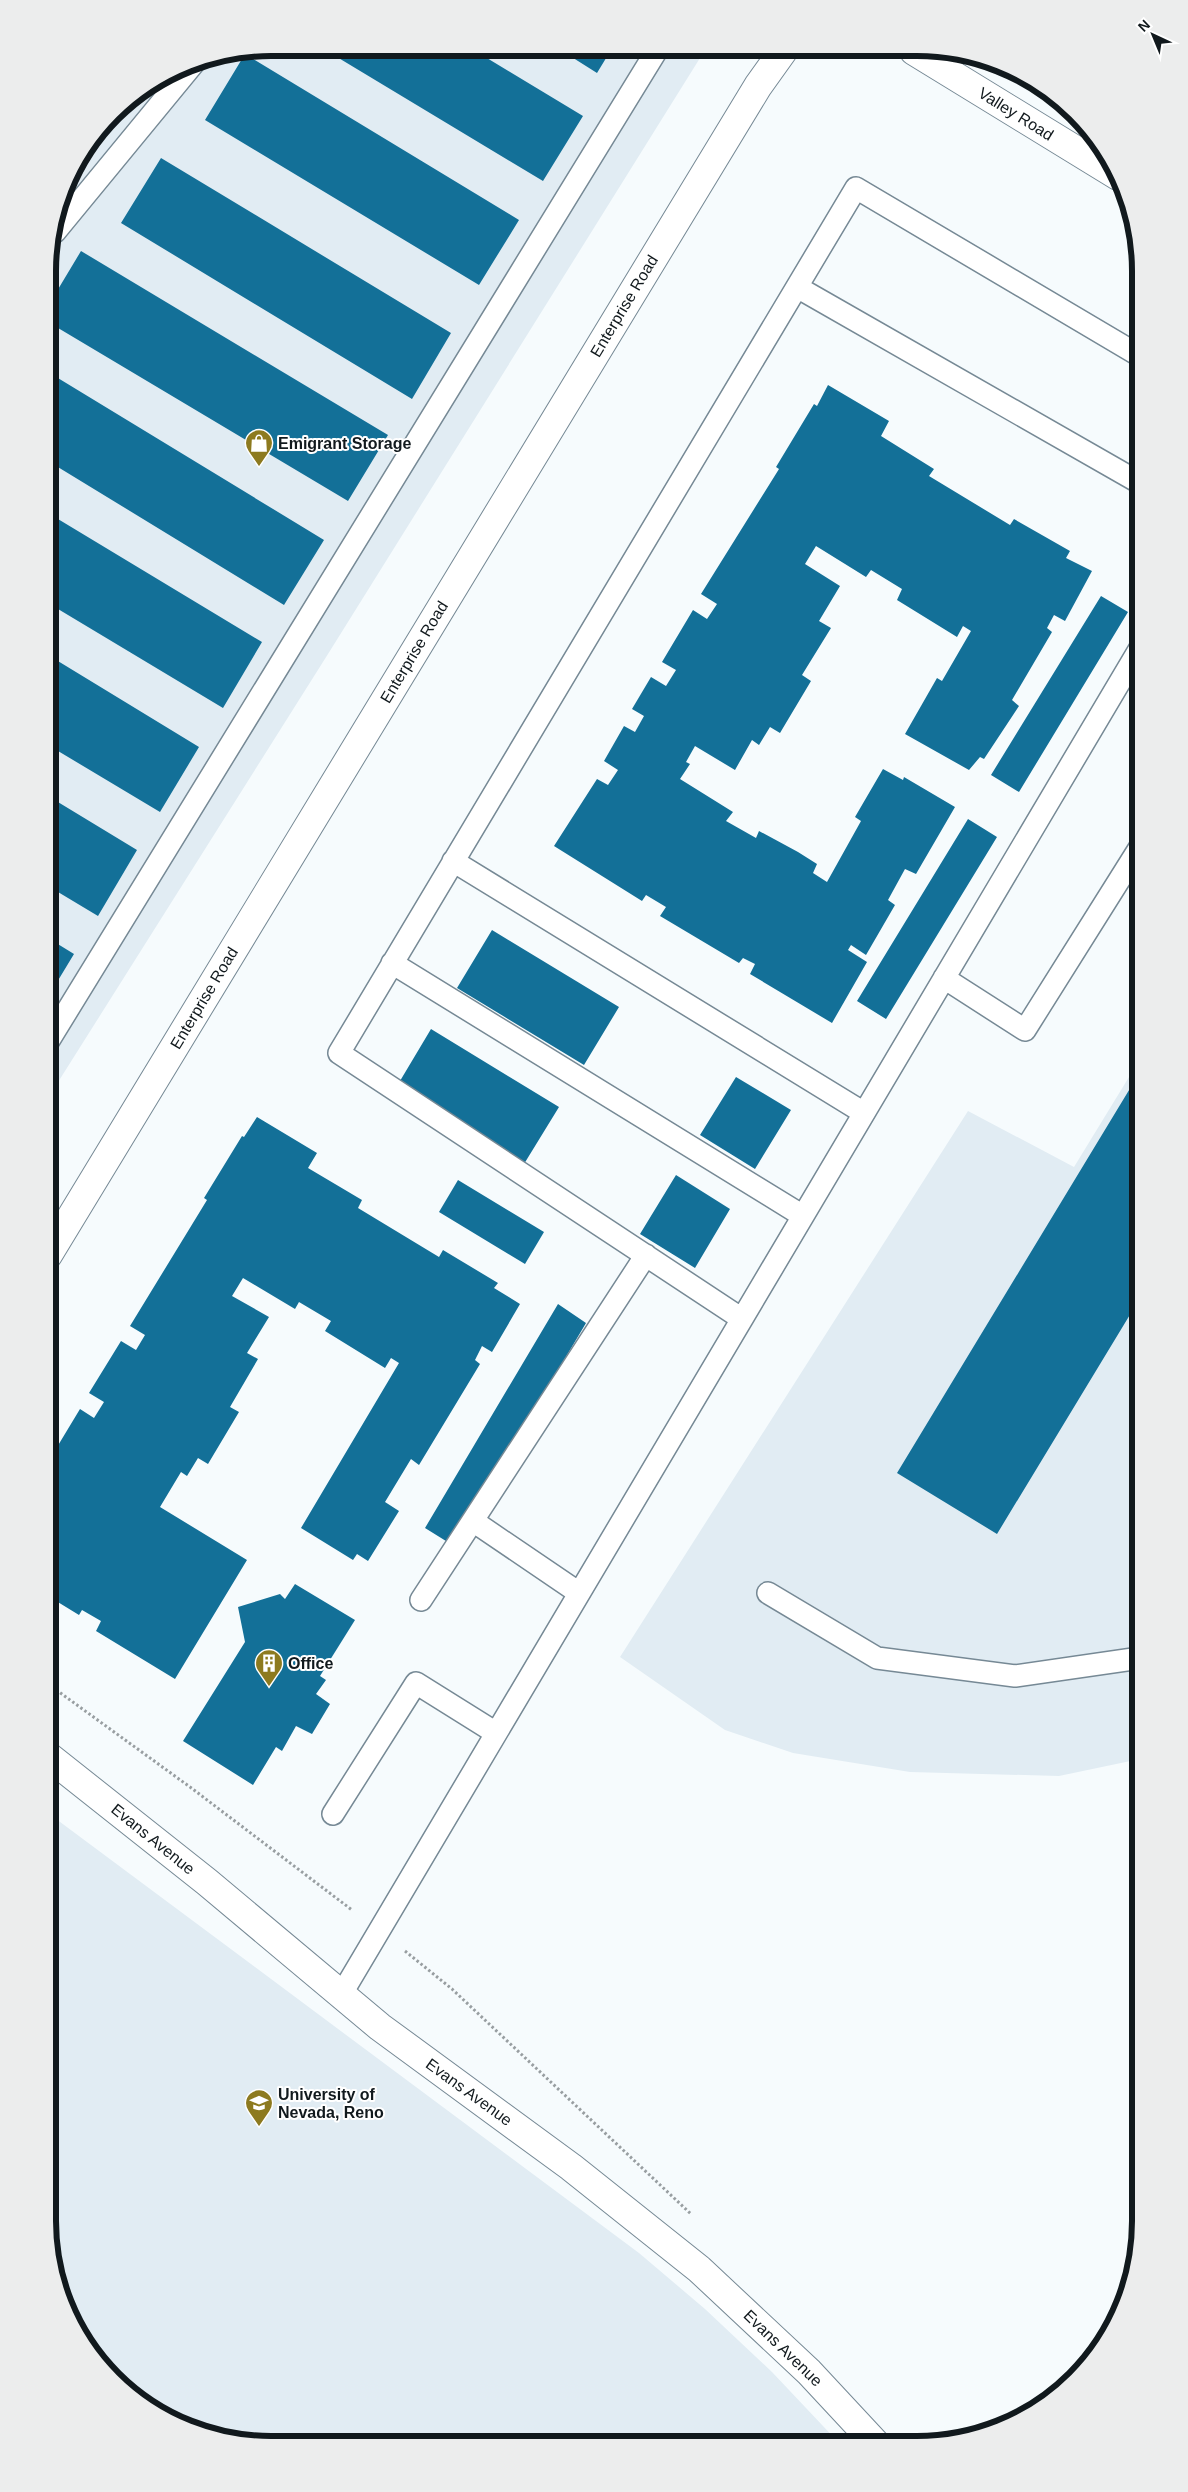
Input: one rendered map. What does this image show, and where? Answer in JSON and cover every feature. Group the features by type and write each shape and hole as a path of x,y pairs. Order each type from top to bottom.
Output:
{"street":[{"name":"Enterprise Road","path":"56,1242 753,95 780,56"},
{"name":"Valley Road","path":"921,56 1106,168"},
{"name":"Evans Avenue","path":"56,1762 200,1876 380,2027 572,2167 699,2269 809,2372 869,2436"}],"lane":[{"path":"56,1029 654,56"},
{"path":"62,224 184,75"},
{"path":"742,1318 339,1053 856,188 1132,351"},
{"path":"797,287 1132,477"},
{"path":"341,1995 1132,661"},
{"path":"944,978 1025,1030 1132,860"},
{"path":"453,861 864,1113"},
{"path":"392,963 803,1216"},
{"path":"421,1600 646,1255"},
{"path":"473,1521 579,1593"},
{"path":"768,1593 877,1658 1015,1676 1132,1659"},
{"path":"333,1814 416,1683 496,1733"}],"path":[{"path":"56,1690 190,1787 379,1930 452,1989"}],"shaded area":[{"path":"271,56 701,56 56,1085 56,271 60,229 78,176 85,164 101,140 119,119 140,101 176,78 229,60"},
{"path":"1132,1072 1132,1761 1059,1776 910,1772 793,1753 725,1730 620,1657 968,1111 1074,1167"},
{"name":"University of Nevada, Reno","path":"56,1819 639,2253 705,2309 772,2372 832,2436 271,2436 229,2432 202,2424 176,2414 140,2391 119,2373 101,2352 85,2328 68,2290 60,2263 56,2221"}],"building":[{"path":"335,56 484,56 583,116 543,181"},
{"path":"570,56 607,56 597,73"},
{"path":"251,57 519,220 479,285 205,120 243,58"},
{"path":"161,158 451,333 412,399 121,223"},
{"path":"81,251 388,435 348,501 56,327 56,293"},
{"path":"56,377 324,540 284,605 56,466"},
{"path":"828,385 889,421 881,436 934,469 929,476 1010,525 1014,519 1070,551 1066,558 1092,571 1065,621 1054,615 1047,628 1052,632 1012,700 1019,706 984,759 980,757 969,770 905,734 937,678 942,681 971,631 963,626 957,637 897,600 902,589 871,570 866,577 816,546 805,564 840,586 819,621 831,628 802,675 811,681 780,733 770,727 759,745 752,740 735,770 695,746 686,762 690,764 680,779 733,812 726,821 756,838 759,831 817,864 813,873 827,882 861,821 855,817 883,769 903,780 904,777 955,807 916,874 905,869 888,900 895,905 866,955 851,945 848,950 867,962 832,1023 750,974 755,964 743,958 739,963 660,916 666,907 646,895 642,901 554,846 597,779 608,785 618,770 604,761 624,726 635,732 644,716 632,709 651,677 666,686 676,670 662,662 693,610 707,619 717,604 701,594 779,469 776,467 814,404 817,406"},
{"path":"56,518 262,642 223,708 56,608"},
{"path":"1101,596 1128,612 1019,792 991,775"},
{"path":"56,660 199,747 160,812 56,750"},
{"path":"56,801 137,850 98,916 56,891"},
{"path":"968,819 997,837 886,1019 857,1001"},
{"path":"492,930 619,1007 584,1065 457,988"},
{"path":"56,943 74,954 56,984"},
{"path":"431,1029 559,1107 524,1164 397,1086"},
{"path":"736,1077 791,1110 755,1169 700,1135"},
{"path":"1132,1085 1132,1314 997,1534 897,1473"},
{"path":"257,1117 317,1153 308,1168 362,1200 358,1208 439,1257 443,1250 498,1283 494,1288 520,1304 492,1352 482,1346 475,1360 480,1364 419,1465 411,1459 385,1502 399,1511 368,1561 357,1554 353,1560 301,1528 399,1363 391,1358 385,1368 325,1331 331,1321 299,1302 295,1309 243,1278 232,1296 269,1317 247,1353 258,1359 230,1407 239,1412 208,1464 198,1458 187,1476 181,1472 160,1507 247,1560 175,1679 96,1631 101,1621 82,1610 79,1615 56,1601 56,1449 80,1409 94,1418 104,1402 89,1393 121,1341 136,1350 145,1335 130,1326 207,1200 204,1198 242,1136 244,1137"},
{"path":"676,1175 730,1209 695,1268 640,1234"},
{"path":"458,1180 544,1232 525,1264 439,1212"},
{"path":"558,1304 586,1323 454,1546 425,1528"},
{"name":"Office","path":"295,1584 355,1620 320,1676 326,1680 316,1694 330,1704 312,1734 296,1726 282,1751 276,1747 253,1785 183,1741 245,1642 238,1607 280,1594 285,1599"}],"place":[{"name":"Emigrant Storage","path":"259,467"},
{"name":"Office","path":"269,1687"},
{"name":"University of Nevada, Reno","path":"259,2127"}]}
